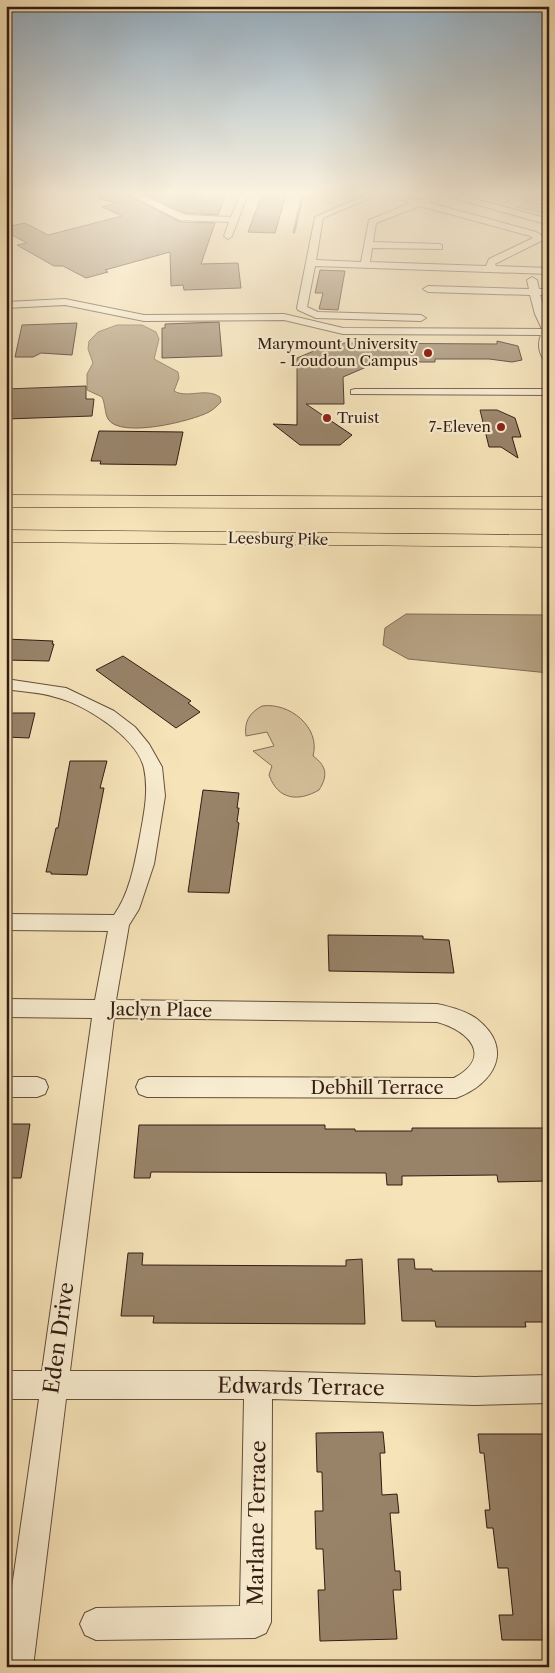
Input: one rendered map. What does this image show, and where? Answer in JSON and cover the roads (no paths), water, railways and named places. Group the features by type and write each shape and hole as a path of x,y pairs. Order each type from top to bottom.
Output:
{"highway":[{"path":"6,501 549,503"},
{"name":"Leesburg Pike","path":"6,536 549,541"}],"street":[{"path":"308,272 301,304 304,311 324,315 534,292 549,292"},
{"path":"426,272 428,331"},
{"path":"530,272 534,292 548,332 543,344 549,360"},
{"path":"6,305 65,302 121,315 144,318 273,316 343,331 548,332"},
{"path":"355,392 549,392"},
{"path":"6,684 60,692 108,714 129,731 143,748 153,767 156,796 144,864 129,909 119,923 6,922"},
{"name":"Eden Drive","path":"17,1667 104,1010 119,923"},
{"name":"Jaclyn Place","path":"6,1008 315,1012"},
{"name":"Debhill Terrace","path":"147,1088 456,1088 470,1082 480,1073 485,1060 485,1045 478,1032 466,1022 452,1015 437,1013 315,1012"},
{"path":"6,1087 37,1087"},
{"name":"Edwards Terrace","path":"6,1385 258,1385 475,1390 549,1388"},
{"name":"Marlane Terrace","path":"96,1624 255,1622 258,1385"}],"place":[{"name":"Marymount University - Loudoun Campus","path":"428,353"},
{"name":"Truist","path":"327,418"},
{"name":"7-Eleven","path":"501,427"}]}
